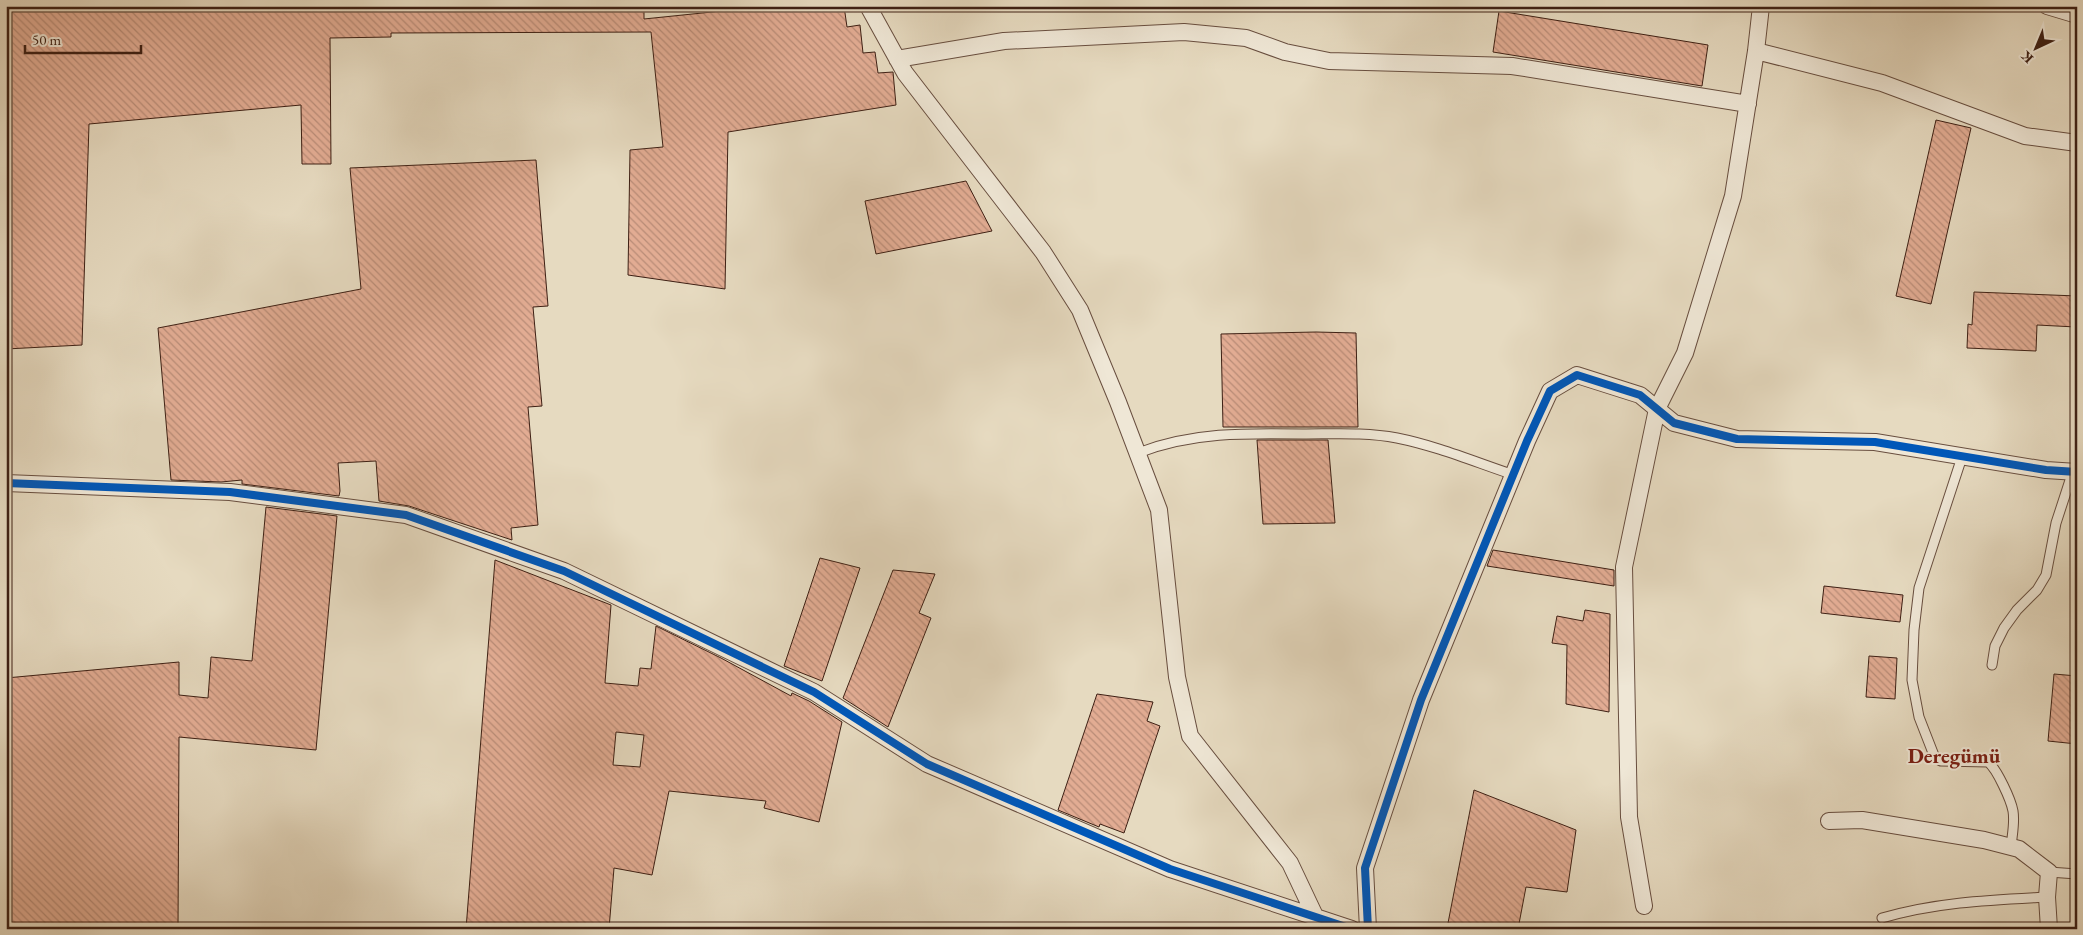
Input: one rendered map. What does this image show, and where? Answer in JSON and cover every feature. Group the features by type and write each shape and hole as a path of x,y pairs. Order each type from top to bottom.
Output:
{"street":[{"path":"868,6 905,73 1043,252 1080,310 1159,510 1177,677 1190,736 1290,863 1316,918"},
{"path":"1644,906 1629,817 1624,567 1657,409 1685,353 1733,196 1756,52 1761,6"},
{"path":"2047,6 2077,15"},
{"path":"897,59 1004,41 1184,32 1246,38 1285,52 1329,61 1512,66 1748,104"},
{"path":"1756,52 1882,83 2025,136 2077,143"},
{"path":"1368,929 1365,868 1420,700 1550,391 1576,375 1640,395 1674,423 1737,439 1875,442 2046,470 2075,472"},
{"path":"6,482 230,492 406,515 564,571 814,692 927,764 1170,869 1352,929"},
{"path":"1830,821 1862,820 1893,824 1984,840 2019,849 2049,872 2047,897 2049,929"}],"lane":[{"path":"1138,453 1196,437 1243,434 1361,434 1397,438 1422,444 1514,475"},
{"path":"1962,457 1919,588 1914,630 1912,680 1919,717 1935,758 1941,761 1988,762 1996,772 2013,810 2014,824 2011,847"},
{"path":"1992,665 1995,646 2004,628 2017,610 2037,590 2046,575 2056,523 2075,472"},
{"path":"2049,872 2077,874"},
{"path":"1882,918 1915,908 1946,904 2047,897"}],"building":[{"path":"6,6 644,6 644,19 770,6 844,6 847,27 860,25 863,53 875,52 878,73 893,72 896,105 728,132 725,289 628,275 630,150 663,147 651,32 391,33 391,37 330,38 331,164 302,164 301,105 89,124 82,345 6,349"},
{"path":"1499,11 1708,45 1702,86 1493,52"},
{"path":"1936,120 1971,128 1931,304 1896,296"},
{"path":"536,160 548,306 533,307 542,406 528,407 538,525 511,528 512,540 409,506 379,501 376,461 338,463 339,496 242,484 242,480 221,482 171,480 158,328 361,289 350,168"},
{"path":"966,181 992,231 876,254 865,201"},
{"path":"1974,292 2077,296 2076,327 2037,325 2036,351 1967,348 1968,324 1972,325"},
{"path":"1356,333 1358,427 1223,427 1221,334"},
{"path":"1257,440 1328,440 1335,523 1263,524"},
{"path":"266,507 337,516 316,750 179,737 178,929 6,929 6,678 179,662 179,695 208,698 211,657 252,661"},
{"path":"1493,550 1614,570 1614,586 1487,566"},
{"path":"820,558 860,568 822,681 784,666"},
{"path":"495,560 611,605 605,683 638,686 640,668 651,669 656,626 721,658 791,696 792,693 809,701 842,722 819,822 764,808 766,801 669,791 652,875 614,868 609,929 466,929","holes":["616,732 644,735 640,767 613,765"]},
{"path":"893,570 935,574 919,613 931,618 888,727 843,698"},
{"path":"1824,586 1903,595 1900,622 1821,613"},
{"path":"1585,610 1610,614 1609,712 1566,704 1567,645 1552,643 1557,616 1583,621"},
{"path":"1869,656 1897,658 1895,699 1866,697"},
{"path":"2054,674 2077,676 2077,744 2048,741"},
{"path":"1097,694 1153,702 1147,721 1160,726 1124,833 1100,824 1099,827 1058,810"},
{"path":"1474,790 1576,830 1567,892 1526,887 1518,929 1491,929 1448,923"}],"cycle path":[{"path":"1368,929 1365,868 1421,700 1527,441 1550,391 1577,375 1640,395 1674,423 1737,439 1875,442 2046,470 2077,472"},
{"path":"6,483 230,492 406,515 564,571 814,692 927,764 1170,869 1352,929"}],"district":[{"name":"Deregümü","path":"1954,755"}]}
